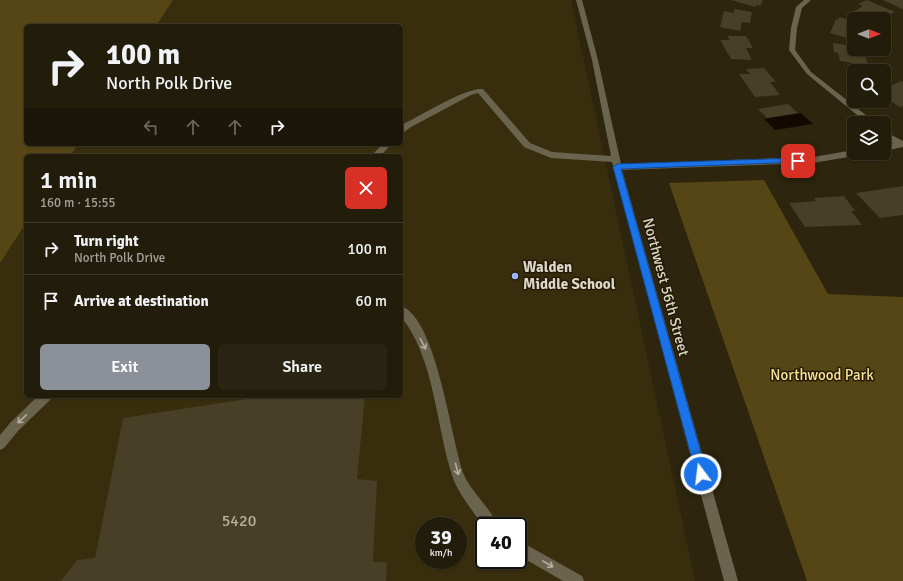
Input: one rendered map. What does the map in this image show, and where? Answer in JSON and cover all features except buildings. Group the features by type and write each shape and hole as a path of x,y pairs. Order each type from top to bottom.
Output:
{"street":[{"name":"Northwest 56th Street","path":"578,0 595,60 616,163 731,581"},
{"path":"808,0 799,7 794,28 792,50 809,73 863,116"},
{"path":"403,130 408,126 469,93 480,91 527,145 551,155 616,163 813,160 847,154"},
{"path":"891,138 902,145"},
{"path":"891,147 902,145"},
{"path":"377,154 386,146"},
{"path":"403,312 414,325 428,354 459,478 485,517"},
{"path":"0,444 14,426 44,398"},
{"path":"527,552 578,581"}],"shaded area":[{"name":"Walden Middle School","path":"0,0 571,0 695,581 0,581"},
{"path":"801,113 813,124 775,130 764,119"}],"green space":[{"path":"0,0 173,0 157,24 24,24 24,146 77,146 71,154 24,154 24,226 0,263"},
{"name":"Northwood Park","path":"764,180 828,294 903,297 903,581 807,581 669,183"}],"place":[{"name":"Walden Middle School","path":"515,276"}],"route":[{"path":"701,474 617,167 798,161"}]}
